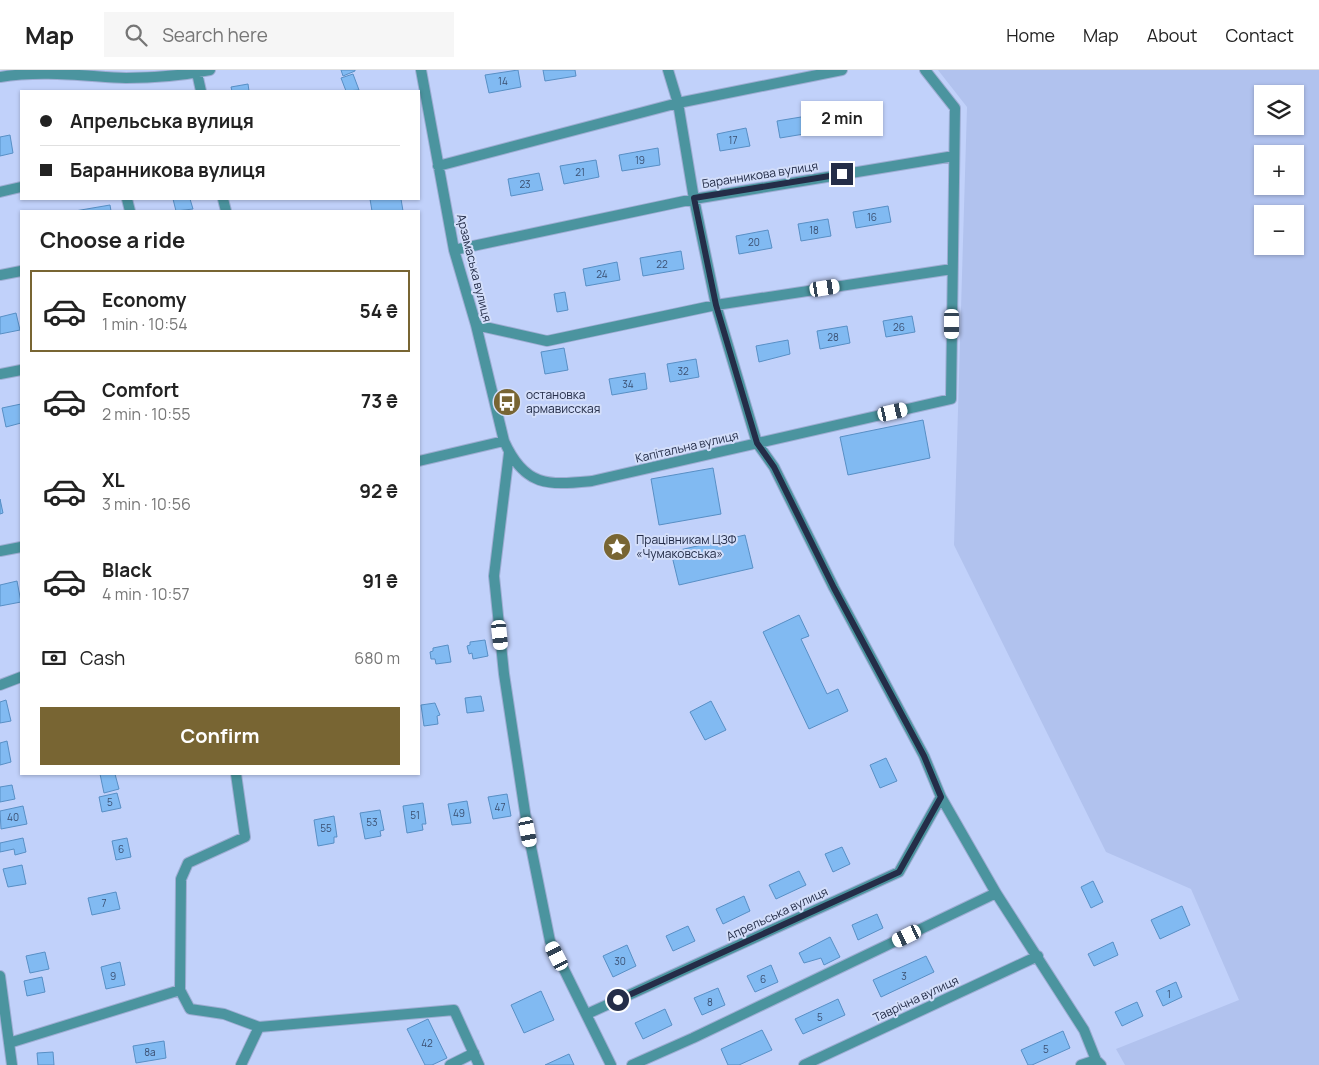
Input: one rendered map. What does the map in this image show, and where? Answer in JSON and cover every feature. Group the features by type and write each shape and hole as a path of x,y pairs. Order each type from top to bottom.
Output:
{"street":[{"path":"0,77 17,72 129,78 197,73 210,70"},
{"name":"Арзамаська вулиця","path":"421,70 454,250 476,325 504,441"},
{"path":"668,70 678,103 694,198 716,305 757,443 774,467 839,597 924,756 941,797 996,893 1084,1030 1099,1062 1081,1065"},
{"path":"438,166 678,103 842,70"},
{"path":"476,325 547,341 716,305 952,269 955,108 925,70"},
{"path":"197,73 201,90"},
{"name":"Баранникова вулиця","path":"454,250 694,198 954,156"},
{"path":"0,192 20,187"},
{"name":"Капітальна вулиця","path":"504,441 509,453 538,481 551,485 592,481 951,399 952,269"},
{"path":"0,275 20,271"},
{"path":"0,374 20,370"},
{"path":"420,461 504,441"},
{"path":"509,453 494,576 504,674 528,832 550,941 611,1065"},
{"path":"0,551 20,547"},
{"path":"0,685 20,677"},
{"path":"236,775 245,837 188,863 181,879 180,990 190,1009 224,1014 259,1027 454,1010 479,1065"},
{"name":"Апрельська вулиця","path":"587,1014 899,872 941,797"},
{"path":"632,1065 693,1038 996,893"},
{"name":"Таврічна вулиця","path":"804,1065 1038,956"},
{"path":"0,976 12,1065"},
{"path":"9,1042 180,990"},
{"path":"241,1065 259,1027"},
{"path":"450,1065 474,1053"}],"shaded area":[{"path":"938,70 1319,70 1319,1065 1125,1065 1116,1049 1239,1000 1191,889 1106,852 954,545 967,107"}],"building":[{"path":"341,70 355,70 355,71 343,76"},
{"path":"518,70 521,87 489,93 485,75"},
{"path":"543,70 575,70 576,76 545,81"},
{"path":"353,74 359,90 346,90 341,78"},
{"path":"248,84 249,90 232,90 231,87"},
{"path":"864,102 868,121 838,127 834,108"},
{"path":"807,116 810,133 780,138 777,121"},
{"path":"746,128 750,146 720,151 717,134"},
{"path":"10,135 13,153 0,156 0,137"},
{"path":"658,148 660,165 622,171 619,155"},
{"path":"596,160 599,177 564,184 560,166"},
{"path":"539,173 543,190 511,196 508,179"},
{"path":"173,200 190,200 193,209 176,210"},
{"path":"370,200 401,200 403,210 372,210"},
{"path":"110,205 111,210 81,210"},
{"path":"888,206 891,222 856,228 853,212"},
{"path":"828,219 831,236 801,241 798,224"},
{"path":"768,230 772,248 739,254 736,236"},
{"path":"681,251 684,269 643,276 640,258"},
{"path":"617,262 620,280 586,286 583,269"},
{"path":"565,292 568,310 557,312 554,294"},
{"path":"16,313 20,330 0,334 0,317"},
{"path":"912,316 915,332 886,337 883,321"},
{"path":"847,326 850,343 820,349 817,331"},
{"path":"788,340 790,354 759,362 756,346"},
{"path":"564,348 568,370 545,374 541,352"},
{"path":"696,359 699,377 670,382 667,364"},
{"path":"645,373 647,389 612,395 609,379"},
{"path":"20,404 20,423 6,427 2,408"},
{"path":"923,420 930,458 848,475 840,437"},
{"path":"713,468 721,514 659,525 651,479"},
{"path":"0,499 3,513 0,514"},
{"path":"745,535 753,568 679,585 671,552"},
{"path":"17,581 20,602 0,606 0,585"},
{"path":"799,615 809,636 801,639 827,694 838,689 848,711 809,729 763,632"},
{"path":"485,640 488,656 473,659 472,653 469,654 467,646 470,645 470,642"},
{"path":"448,645 451,662 436,664 435,659 431,659 430,652 433,651 433,648"},
{"path":"481,696 484,711 467,713 465,698"},
{"path":"6,700 11,721 0,723 0,702"},
{"path":"711,701 726,730 705,740 690,712"},
{"path":"435,703 440,715 437,716 438,724 424,726 421,705"},
{"path":"7,741 11,762 0,765 0,743"},
{"path":"886,758 897,781 880,788 870,765"},
{"path":"100,775 115,775 119,789 104,793"},
{"path":"12,785 15,799 0,802 0,787"},
{"path":"117,793 121,808 102,812 99,797"},
{"path":"507,794 511,816 493,819 488,797"},
{"path":"467,801 471,823 452,825 448,804"},
{"path":"423,803 426,824 422,824 423,830 407,833 403,806"},
{"path":"23,806 27,824 1,829 0,811"},
{"path":"380,810 384,830 380,831 381,836 365,839 360,813"},
{"path":"334,816 337,837 334,837 334,843 318,846 314,820"},
{"path":"23,838 26,852 15,855 14,849 0,852 0,843"},
{"path":"127,838 131,857 116,860 112,841"},
{"path":"842,847 850,864 833,872 825,854"},
{"path":"22,865 26,884 8,887 3,869"},
{"path":"799,871 806,885 776,899 769,885"},
{"path":"1093,881 1103,902 1091,908 1081,887"},
{"path":"116,892 120,909 92,915 88,898"},
{"path":"744,896 750,911 723,924 716,909"},
{"path":"1182,906 1190,925 1160,939 1151,920"},
{"path":"877,914 883,928 858,940 852,925"},
{"path":"688,926 695,941 673,951 666,936"},
{"path":"830,937 840,957 824,965 821,958 804,963 799,953"},
{"path":"1113,942 1118,955 1094,966 1088,954"},
{"path":"627,945 636,966 613,977 603,956"},
{"path":"45,952 49,969 30,973 26,956"},
{"path":"926,956 934,972 881,997 873,980"},
{"path":"120,962 125,985 106,989 101,967"},
{"path":"771,965 778,982 755,992 747,976"},
{"path":"42,977 45,992 27,996 24,981"},
{"path":"1176,982 1182,997 1163,1006 1156,991"},
{"path":"718,988 725,1005 702,1015 694,998"},
{"path":"541,991 554,1020 524,1033 511,1005"},
{"path":"838,999 845,1015 803,1034 795,1019"},
{"path":"1137,1002 1143,1016 1122,1026 1115,1012"},
{"path":"665,1009 672,1025 643,1039 635,1023"},
{"path":"428,1019 447,1058 432,1065 425,1065 407,1029"},
{"path":"762,1030 772,1050 739,1065 728,1065 721,1049"},
{"path":"1063,1031 1070,1048 1032,1065 1028,1065 1021,1050"},
{"path":"164,1041 166,1058 136,1063 133,1046"},
{"path":"53,1052 54,1065 38,1065 37,1053"},
{"path":"569,1054 574,1065 545,1065"}],"place":[{"name":"остановка армависская","path":"507,402"},
{"name":"Працівникам ЦЗФ «Чумаковська»","path":"617,547"}],"route":[{"path":"618,1000 899,872 941,797 924,756 834,588 774,467 757,443 716,305 694,198 842,174"}]}
